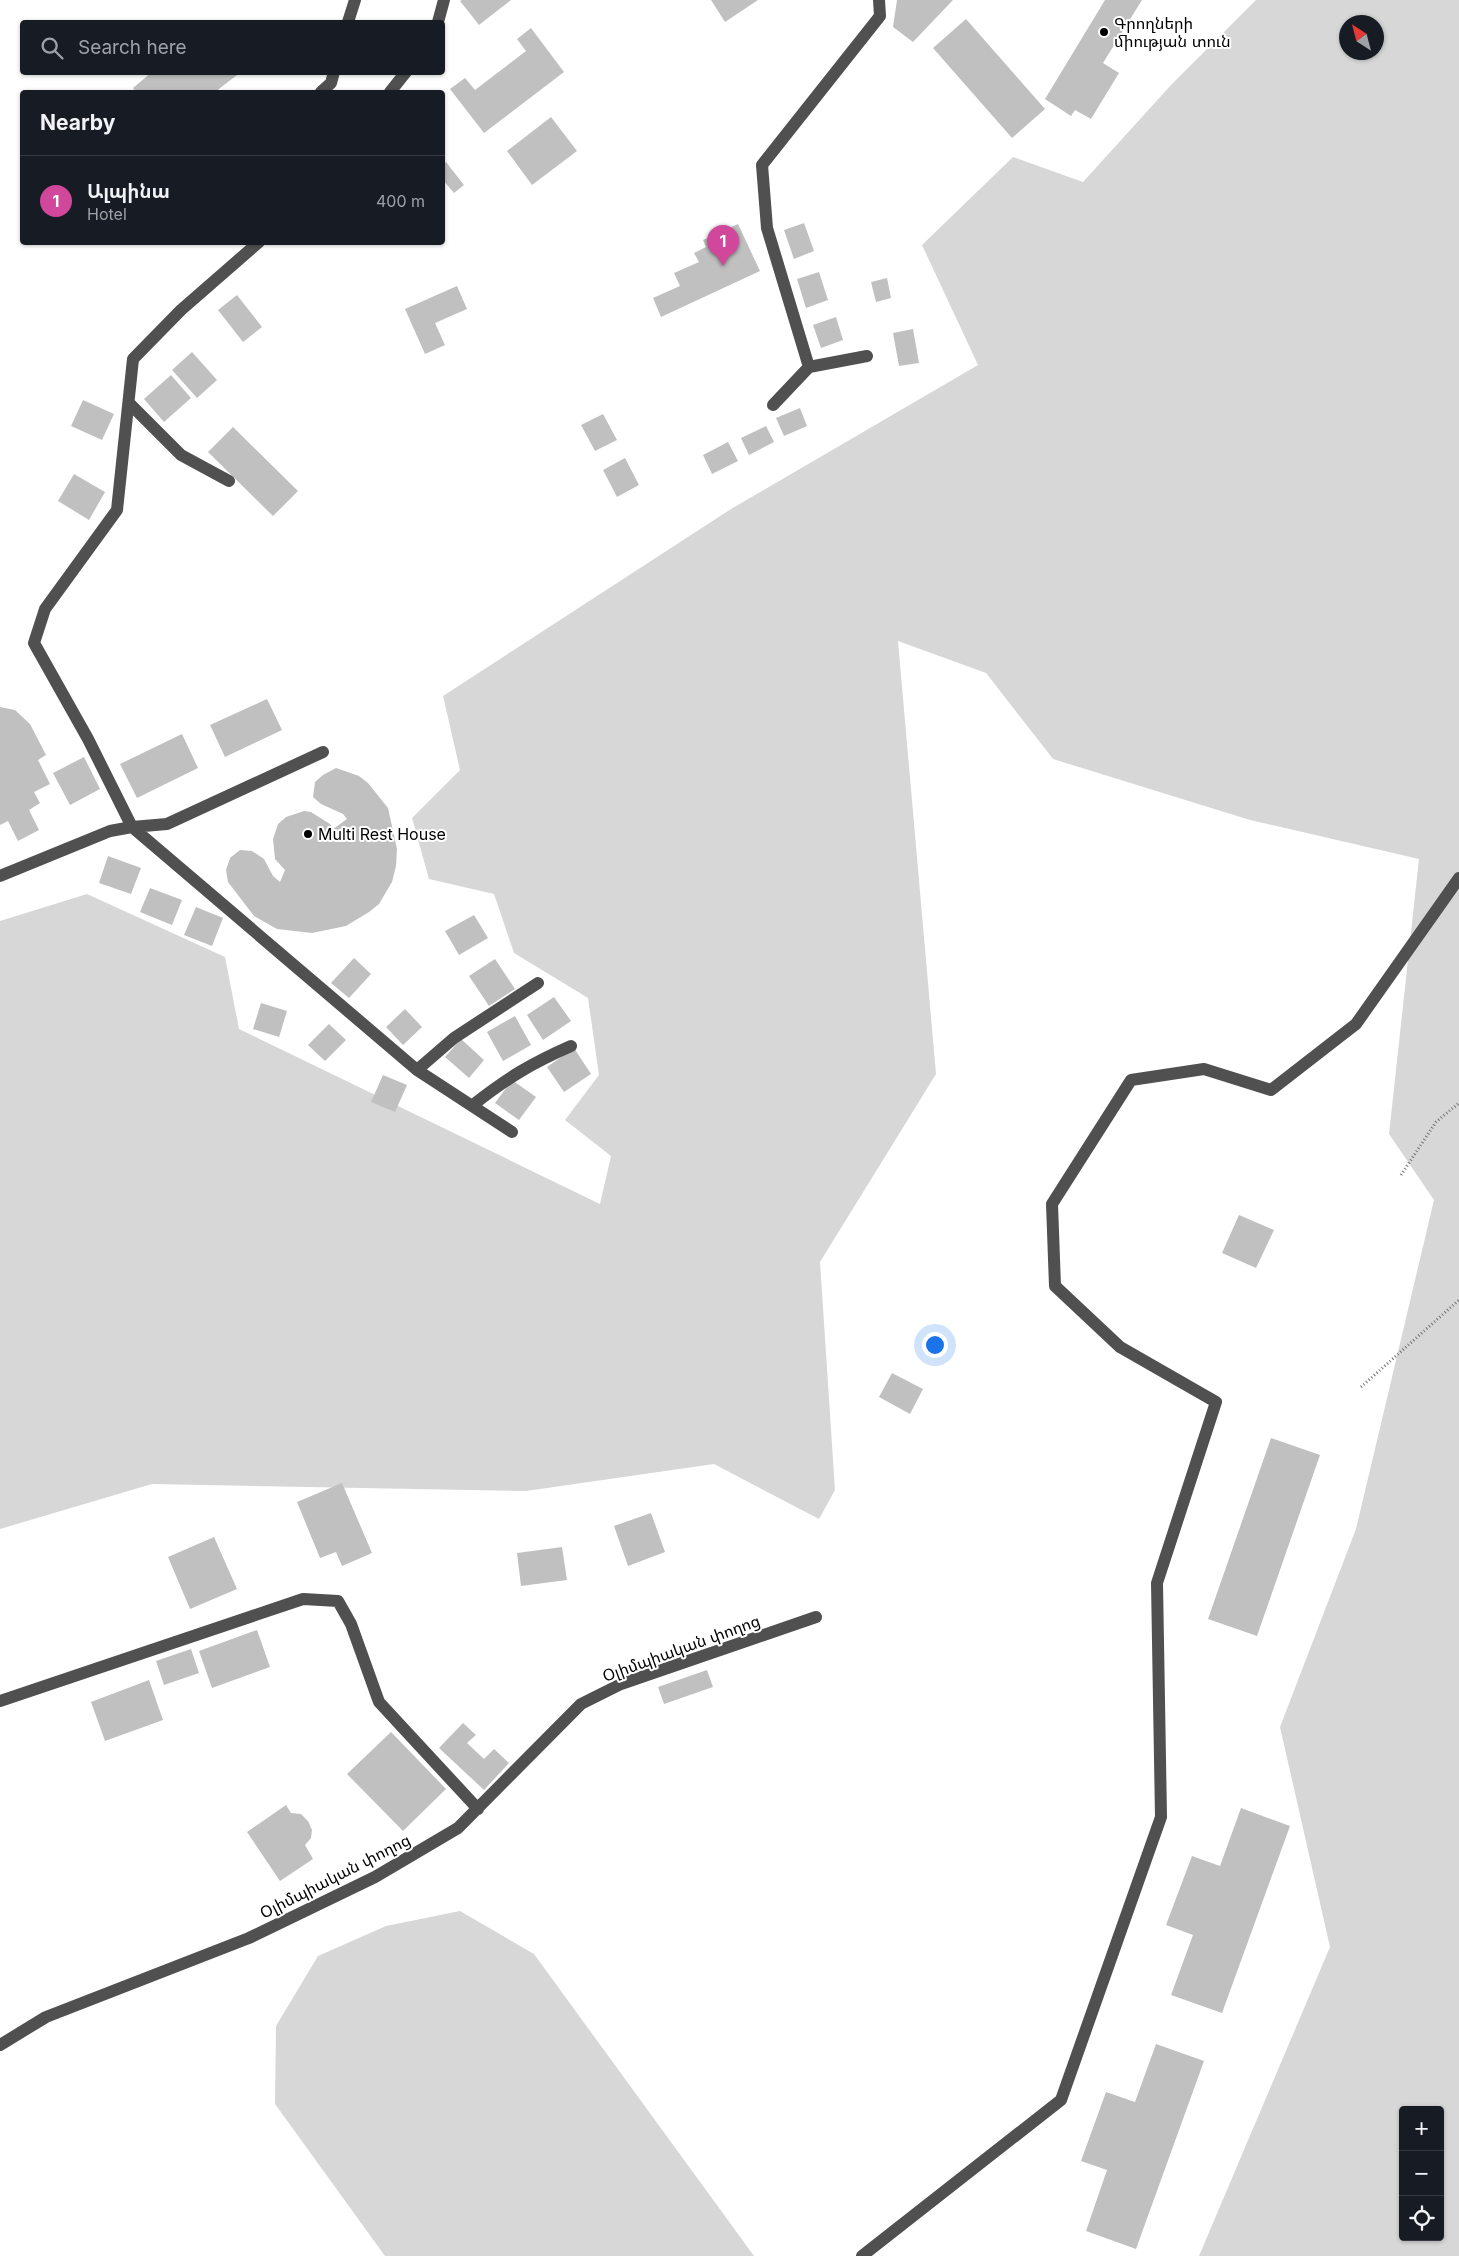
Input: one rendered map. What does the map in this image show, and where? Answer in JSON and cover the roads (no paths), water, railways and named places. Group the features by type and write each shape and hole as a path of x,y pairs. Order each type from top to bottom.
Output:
{"street":[{"path":"349,20 355,0"},
{"path":"439,20 444,0"},
{"path":"809,367 767,228 762,165 880,16 879,0"},
{"path":"323,90 331,83 333,75"},
{"path":"392,90 404,75"},
{"path":"256,245 181,310 133,359 117,510 45,609 34,643 88,739 132,827 417,1070 512,1132"},
{"path":"773,405 809,367 867,356"},
{"path":"129,404 180,455 229,481"},
{"path":"0,876 110,831 167,824 323,752"},
{"path":"862,2256 1061,2100 1161,1817 1158,1584 1216,1402 1120,1347 1056,1286 1052,1204 1131,1080 1204,1069 1271,1090 1356,1024 1459,878"},
{"path":"417,1070 454,1038 538,983"},
{"path":"473,1105 498,1085 531,1064 571,1046"},
{"path":"0,1701 302,1599 338,1601 351,1624 379,1702 478,1809"},
{"name":"Օլիմպիական փողոց","path":"0,2044 46,2017 249,1938 375,1878 458,1828 581,1704 621,1684 816,1617"}],"place":[{"name":"Գրողների միության տուն","path":"1104,32"},
{"name":"Ալպինա","path":"723,266"},
{"name":"Multi Rest House","path":"308,834"}]}
